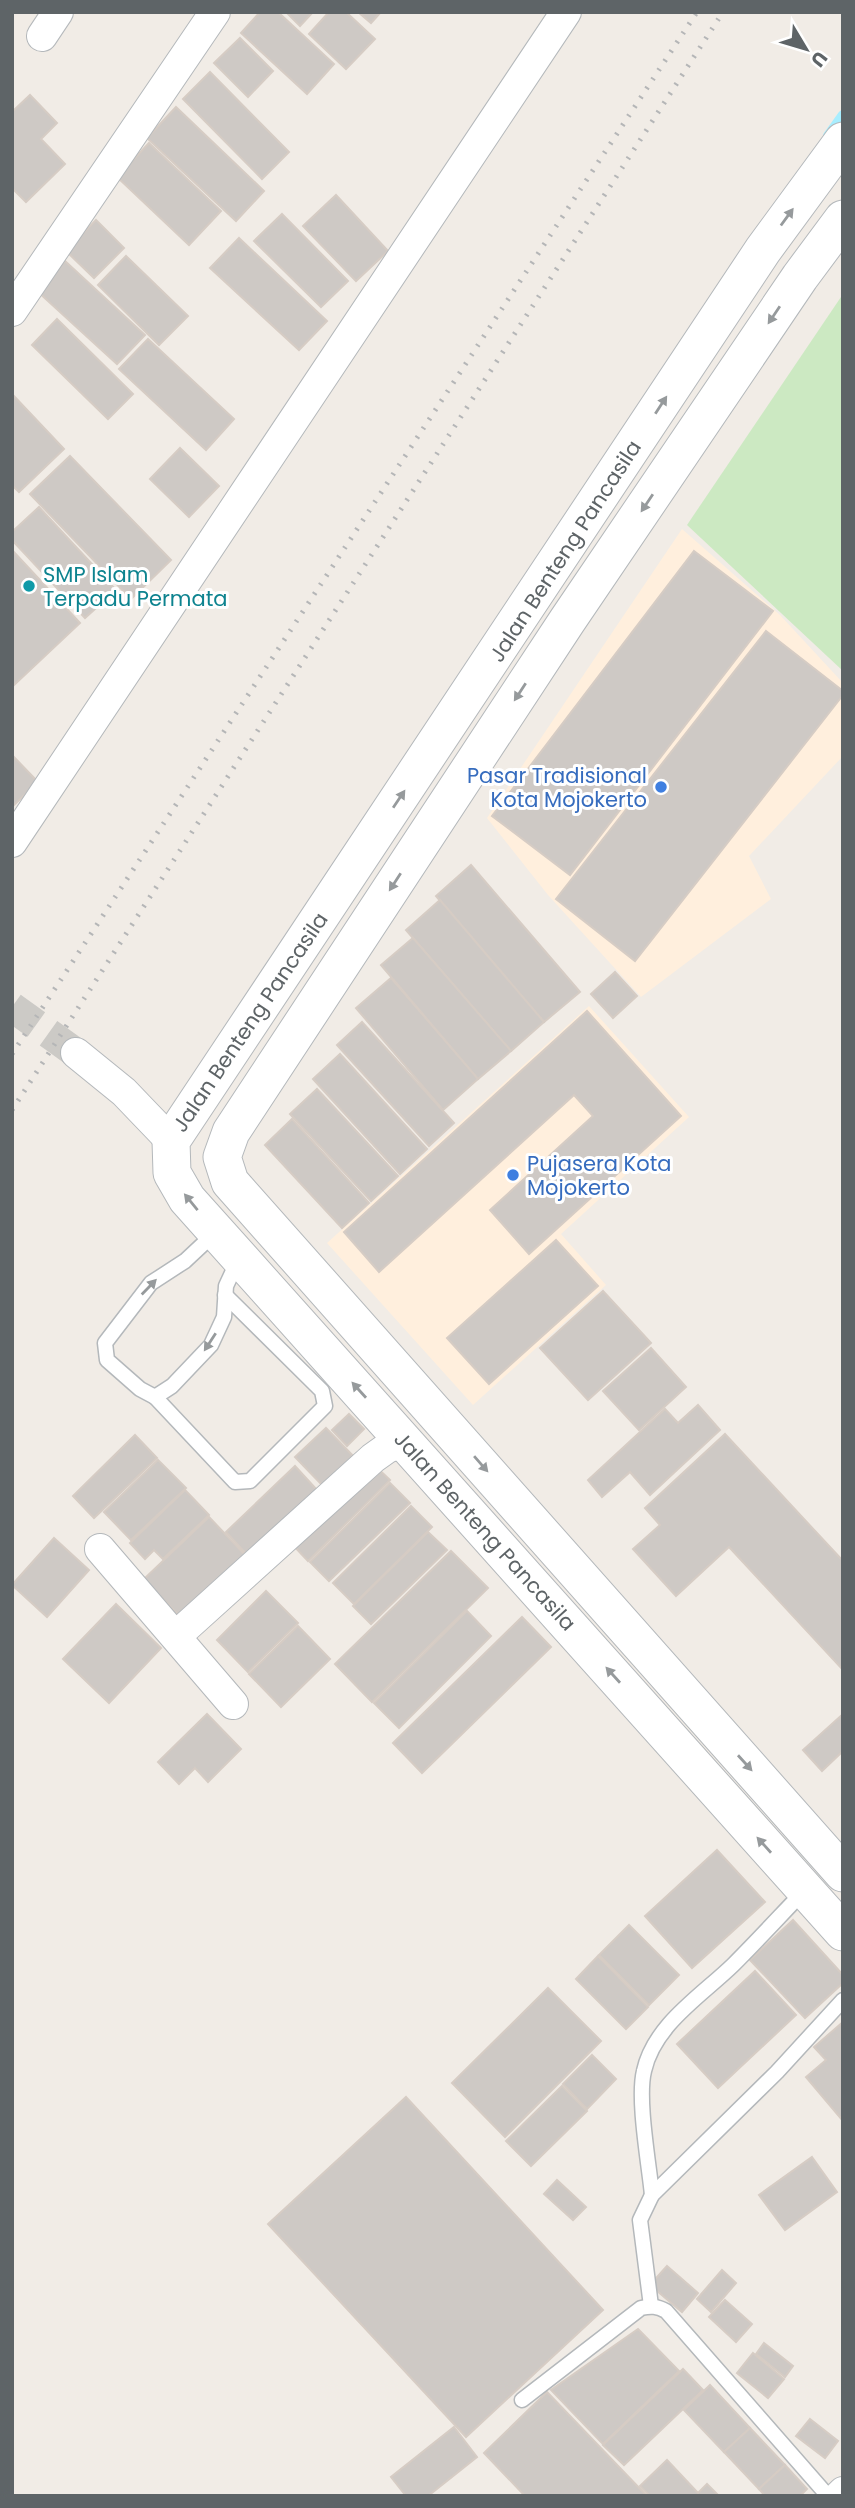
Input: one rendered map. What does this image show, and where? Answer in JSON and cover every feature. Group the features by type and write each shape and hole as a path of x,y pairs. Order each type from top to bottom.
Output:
{"street":[{"path":"12,311 215,12"},
{"path":"12,842 566,12"},
{"name":"Jalan Benteng Pancasila","path":"843,141 763,250 171,1141 172,1173 187,1199 843,1932"},
{"name":"Jalan Benteng Pancasila","path":"843,219 800,277 567,621 231,1132 222,1157 230,1182 843,1873"},
{"path":"763,250 800,277"},
{"path":"534,598 567,621"},
{"path":"76,1053 124,1092 171,1141"},
{"path":"176,1636 373,1458 387,1447 405,1441 436,1413"},
{"path":"100,1549 233,1704"},
{"path":"675,1745 706,1719"},
{"path":"839,2496 843,2492"}],"lane":[{"path":"155,1397 172,1386 211,1345 224,1317 225,1295 226,1286 228,1244 185,1261 151,1283 105,1343 107,1360 140,1389 155,1397 235,1482 250,1481 325,1406 322,1391 225,1295"},
{"path":"652,2194 643,2102 643,2072 653,2046 668,2025 732,1966 804,1890"},
{"path":"651,2306 640,2220 652,2194 777,2072 843,2000"},
{"path":"522,2400 641,2308 651,2306 666,2311 828,2496"}],"shaded area":[{"name":"Pasar Tradisional Kota Mojokerto","path":"682,529 780,615 843,683 843,756 749,856 771,899 641,997 548,895 487,818"},
{"name":"Pujasera Kota Mojokerto","path":"589,1006 689,1117 561,1234 606,1285 473,1405 327,1243"}],"green space":[{"path":"843,294 843,671 687,525"}],"building":[{"path":"260,12 278,12 334,64 307,94 241,33"},
{"path":"286,12 313,12 300,26"},
{"path":"329,12 346,12 375,39 346,69 309,34"},
{"path":"358,12 381,12 371,23"},
{"path":"240,38 273,71 248,97 214,63"},
{"path":"210,72 289,152 262,179 183,99"},
{"path":"30,95 57,123 41,139 65,164 26,202 12,188 12,112"},
{"path":"176,107 264,191 236,221 147,138"},
{"path":"149,143 221,211 189,245 117,177"},
{"path":"336,195 388,251 356,281 303,226"},
{"path":"282,214 348,281 321,307 254,241"},
{"path":"96,220 124,248 94,278 66,251"},
{"path":"239,238 327,321 299,350 210,268"},
{"path":"126,256 188,316 159,345 98,285"},
{"path":"65,261 145,335 117,364 37,291"},
{"path":"57,319 133,394 108,419 32,345"},
{"path":"148,339 234,419 206,450 119,369"},
{"path":"12,394 64,449 19,492 12,485"},
{"path":"180,448 219,486 189,517 150,479"},
{"path":"70,456 171,560 131,599 30,494"},
{"path":"39,507 116,590 85,618 12,540 12,532"},
{"name":"SMP Islam Terpadu Permata","path":"12,550 80,623 12,687"},
{"path":"694,551 773,611 570,875 492,816"},
{"path":"766,631 843,691 843,695 635,961 556,899"},
{"path":"12,755 38,782 12,807"},
{"path":"471,865 580,992 544,1022 436,896"},
{"path":"440,900 544,1022 511,1051 406,930"},
{"path":"413,938 511,1051 478,1079 381,965"},
{"path":"615,972 637,996 613,1018 591,994"},
{"path":"391,978 478,1079 443,1110 356,1008"},
{"path":"587,1011 681,1116 529,1254 490,1210 593,1116 574,1095 379,1272 344,1232"},
{"path":"362,1022 454,1123 429,1146 337,1045"},
{"path":"340,1054 427,1149 400,1174 313,1079"},
{"path":"317,1089 398,1176 371,1201 290,1114"},
{"path":"292,1119 369,1203 342,1228 265,1145"},
{"path":"556,1240 598,1286 489,1384 447,1338"},
{"path":"603,1291 651,1343 588,1400 540,1348"},
{"path":"651,1348 686,1387 639,1430 603,1391"},
{"path":"698,1405 720,1430 650,1495 630,1472 602,1497 588,1480 665,1409 678,1423"},
{"path":"349,1414 364,1429 347,1446 332,1430"},
{"path":"326,1428 358,1461 327,1490 295,1457"},
{"path":"725,1434 843,1561 843,1670 729,1547 676,1596 633,1549 660,1525 645,1508"},
{"path":"135,1435 157,1458 94,1518 73,1496"},
{"path":"158,1460 186,1488 131,1540 104,1512"},
{"path":"372,1463 390,1480 308,1561 291,1543"},
{"path":"295,1466 317,1490 248,1556 226,1532"},
{"path":"390,1483 410,1503 329,1581 310,1562"},
{"path":"185,1490 209,1515 163,1559 154,1550 145,1559 130,1543"},
{"path":"411,1506 432,1527 354,1604 333,1583"},
{"path":"209,1517 248,1558 183,1620 144,1579"},
{"path":"428,1532 447,1550 371,1624 353,1606"},
{"path":"54,1538 89,1570 47,1617 12,1585"},
{"path":"451,1551 488,1588 372,1702 335,1664"},
{"path":"266,1591 298,1623 248,1672 217,1640"},
{"path":"116,1604 161,1648 109,1703 63,1659"},
{"path":"467,1611 491,1636 399,1728 374,1703"},
{"path":"522,1617 551,1647 422,1773 393,1743"},
{"path":"298,1626 330,1659 281,1707 249,1674"},
{"path":"207,1714 241,1749 208,1782 195,1768 179,1784 158,1762"},
{"path":"843,1714 843,1751 822,1771 803,1750"},
{"path":"717,1850 765,1902 692,1968 645,1916"},
{"path":"793,1920 843,1975 843,1983 805,2018 750,1960"},
{"path":"629,1925 679,1975 649,2005 599,1955"},
{"path":"598,1956 648,2007 626,2029 576,1979"},
{"path":"755,1971 796,2015 718,2088 677,2044"},
{"path":"548,1988 601,2041 505,2137 452,2083"},
{"path":"843,2022 843,2121 806,2077 826,2060 814,2047"},
{"path":"592,2055 616,2079 587,2109 563,2084"},
{"path":"562,2086 587,2111 531,2166 506,2141"},
{"path":"406,2097 603,2310 466,2437 268,2224"},
{"path":"812,2157 837,2192 785,2230 759,2195"},
{"path":"557,2180 586,2207 573,2220 544,2194"},
{"path":"667,2266 698,2293 682,2312 650,2285"},
{"path":"722,2270 736,2283 711,2312 697,2299"},
{"path":"725,2300 752,2324 736,2342 709,2317"},
{"path":"638,2329 679,2371 603,2444 551,2390"},
{"path":"764,2343 793,2366 785,2377 756,2354"},
{"path":"753,2353 784,2379 768,2398 737,2373"},
{"path":"683,2369 703,2390 624,2465 603,2445"},
{"path":"710,2385 750,2428 724,2452 684,2410"},
{"path":"547,2392 647,2496 525,2496 484,2453"},
{"path":"810,2419 838,2441 825,2458 796,2436"},
{"path":"454,2427 477,2457 428,2496 406,2496 391,2477"},
{"path":"750,2428 785,2465 759,2489 724,2452"},
{"path":"667,2460 698,2493 707,2484 719,2496 650,2496 640,2486"},
{"path":"785,2465 807,2489 800,2496 765,2496 759,2489"}],"waterway":[{"path":"828,136 843,115"}],"tunnel":[{"path":"12,1007 76,1053"}],"railway":[{"path":"12,1054 697,12"},
{"path":"12,1110 723,12"}],"place":[{"name":"SMP Islam Terpadu Permata","path":"29,586"},
{"name":"Pasar Tradisional Kota Mojokerto","path":"661,787"},
{"name":"Pujasera Kota Mojokerto","path":"513,1175"}]}
